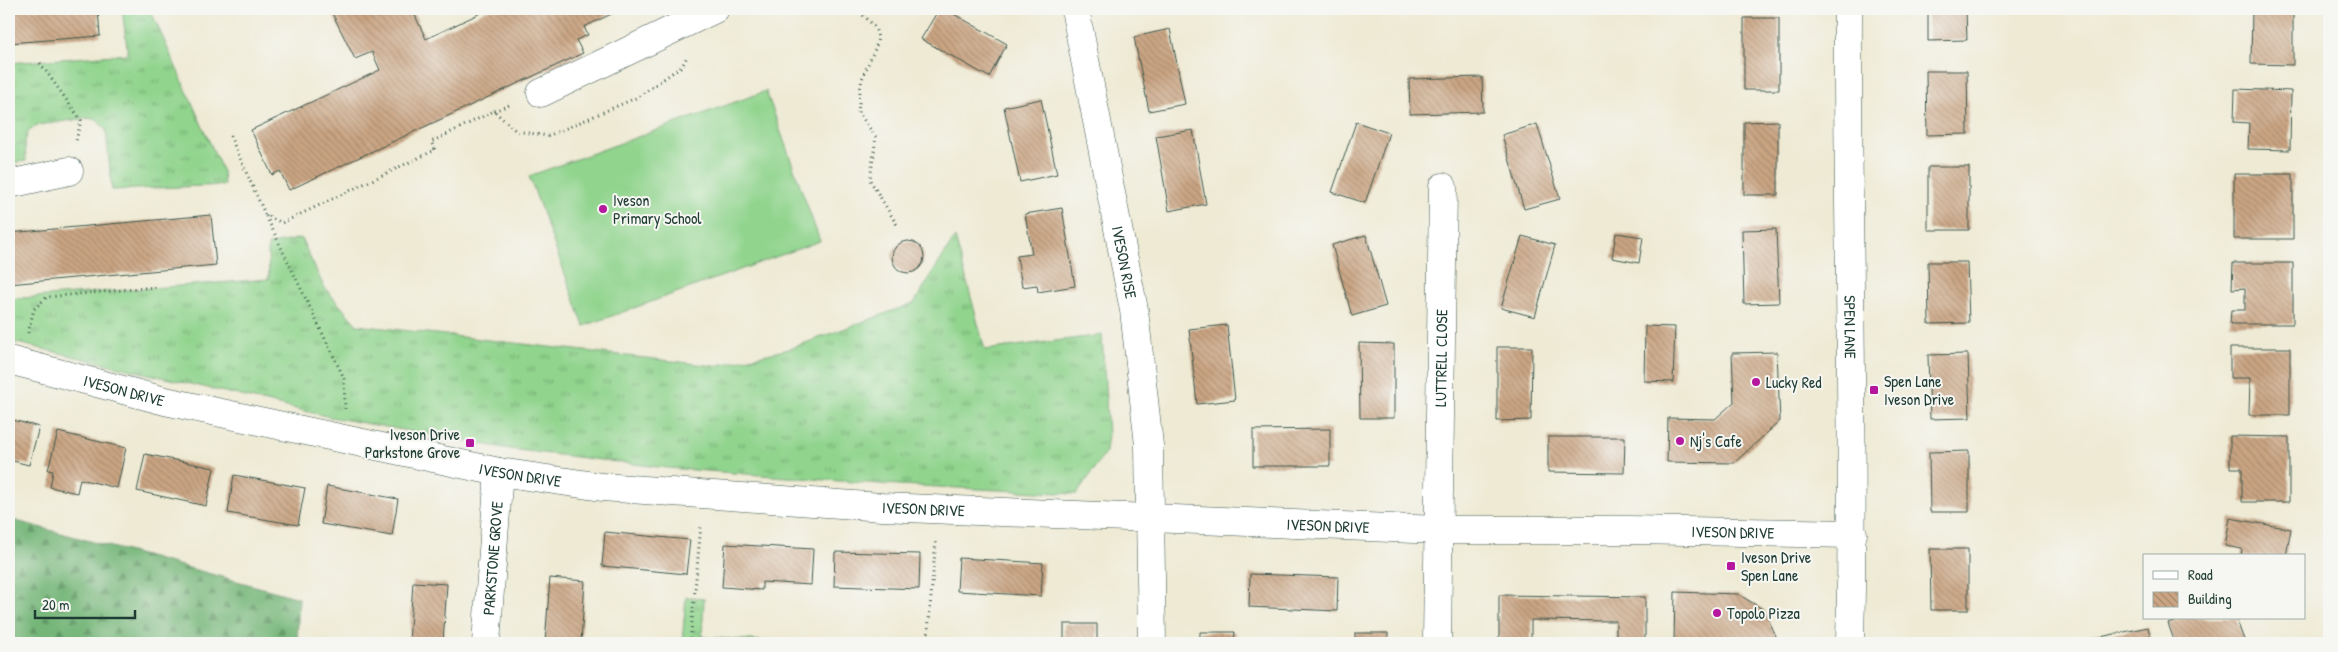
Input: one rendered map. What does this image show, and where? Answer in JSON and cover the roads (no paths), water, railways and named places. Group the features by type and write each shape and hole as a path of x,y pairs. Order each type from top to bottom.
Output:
{"street":[{"name":"IVESON RISE","path":"1075,9 1134,310 1149,445 1152,518 1152,643"},
{"name":"SPEN LANE","path":"1848,9 1847,158 1852,534 1850,643"},
{"path":"541,92 706,13"},
{"path":"9,184 69,171"},
{"name":"LUTTRELL CLOSE","path":"1437,643 1443,187"},
{"name":"IVESON DRIVE","path":"15,362 165,401 498,472 602,487 938,510 1439,530 1629,530 1852,534"},
{"name":"PARKSTONE GROVE","path":"486,643 498,472"}],"place":[{"name":"Iveson Primary School","path":"603,209"},
{"name":"Lucky Red","path":"1756,382"},
{"name":"Spen Lane Iveson Drive","path":"1874,390"},
{"name":"Nj's Cafe","path":"1680,441"},
{"name":"Iveson Drive Parkstone Grove","path":"470,443"},
{"name":"Iveson Drive Spen Lane","path":"1731,566"},
{"name":"Topolo Pizza","path":"1717,613"}]}
